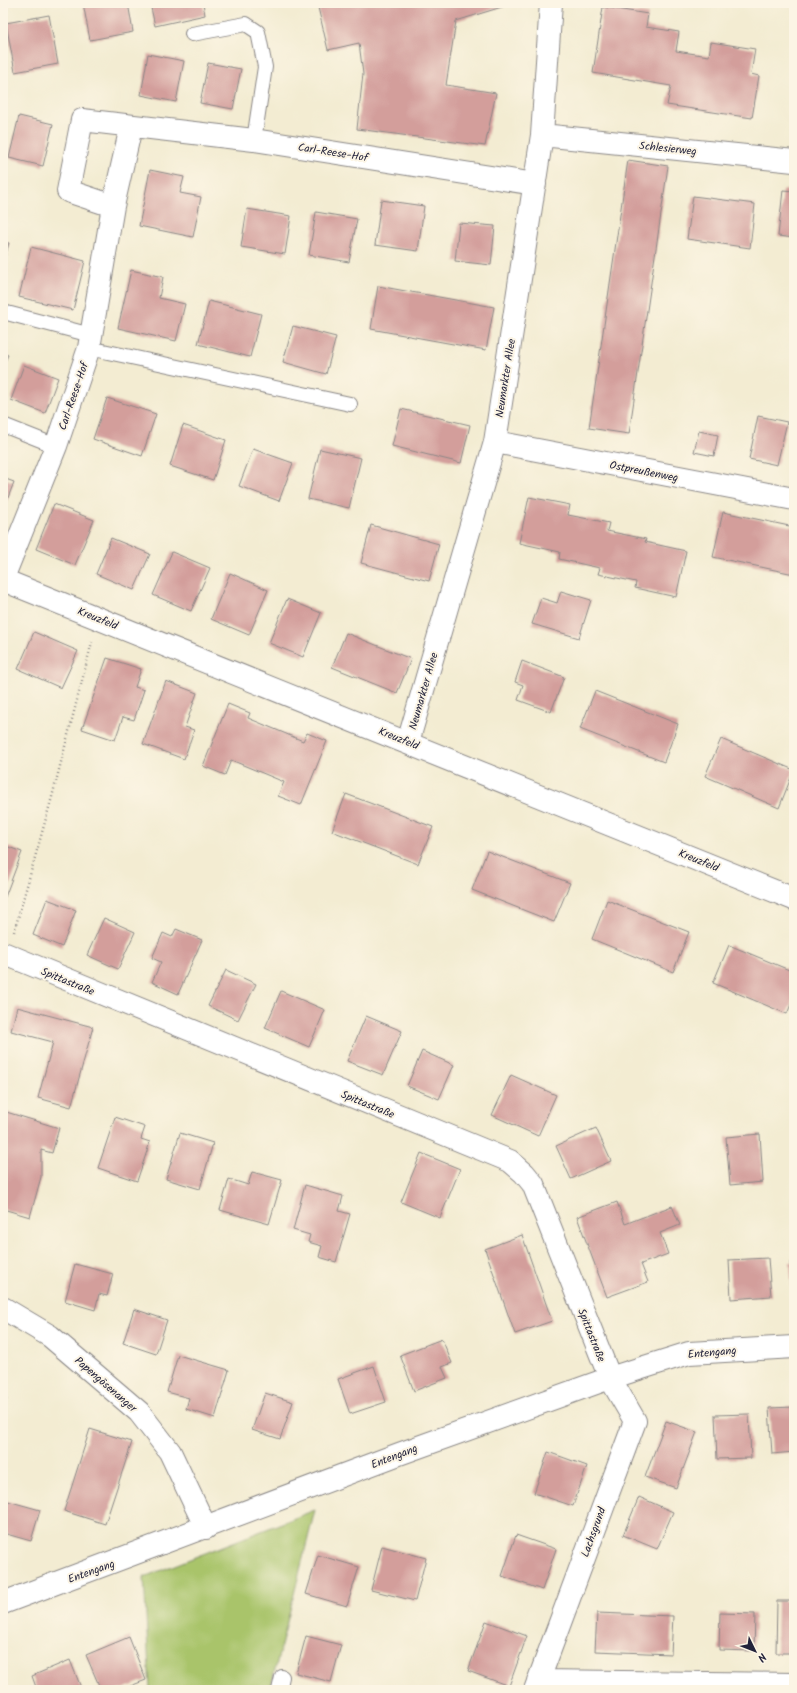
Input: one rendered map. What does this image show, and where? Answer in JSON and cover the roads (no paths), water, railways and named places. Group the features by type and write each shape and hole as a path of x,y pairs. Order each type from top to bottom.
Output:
{"street":[{"name":"Neumarkter Allee","path":"408,742 495,442 542,135 551,3"},
{"name":"Carl-Reese-Hof","path":"113,206 68,191 82,120 131,127 254,140 535,184"},
{"name":"Carl-Reese-Hof","path":"3,579 56,446 90,342 113,206 131,127"},
{"name":"Schlesierweg","path":"542,135 794,161"},
{"name":"Ostpreußenweg","path":"495,442 794,499"},
{"name":"Kreuzfeld","path":"3,579 794,899"},
{"name":"Spittastraße","path":"5,955 510,1161 524,1173 533,1184 610,1378"},
{"name":"Papengösenanger","path":"3,1308 50,1336 139,1412 170,1452 206,1528"},
{"name":"Entengang","path":"3,1604 399,1454 610,1378 690,1353 794,1347"},
{"name":"Lachsgrund","path":"537,1685 635,1421 610,1378"},
{"path":"537,1685 794,1684"}],"lane":[{"path":"192,34 246,24 258,32 265,67 254,140"},
{"path":"3,312 90,342 350,404"},
{"path":"3,425 56,446"}]}
